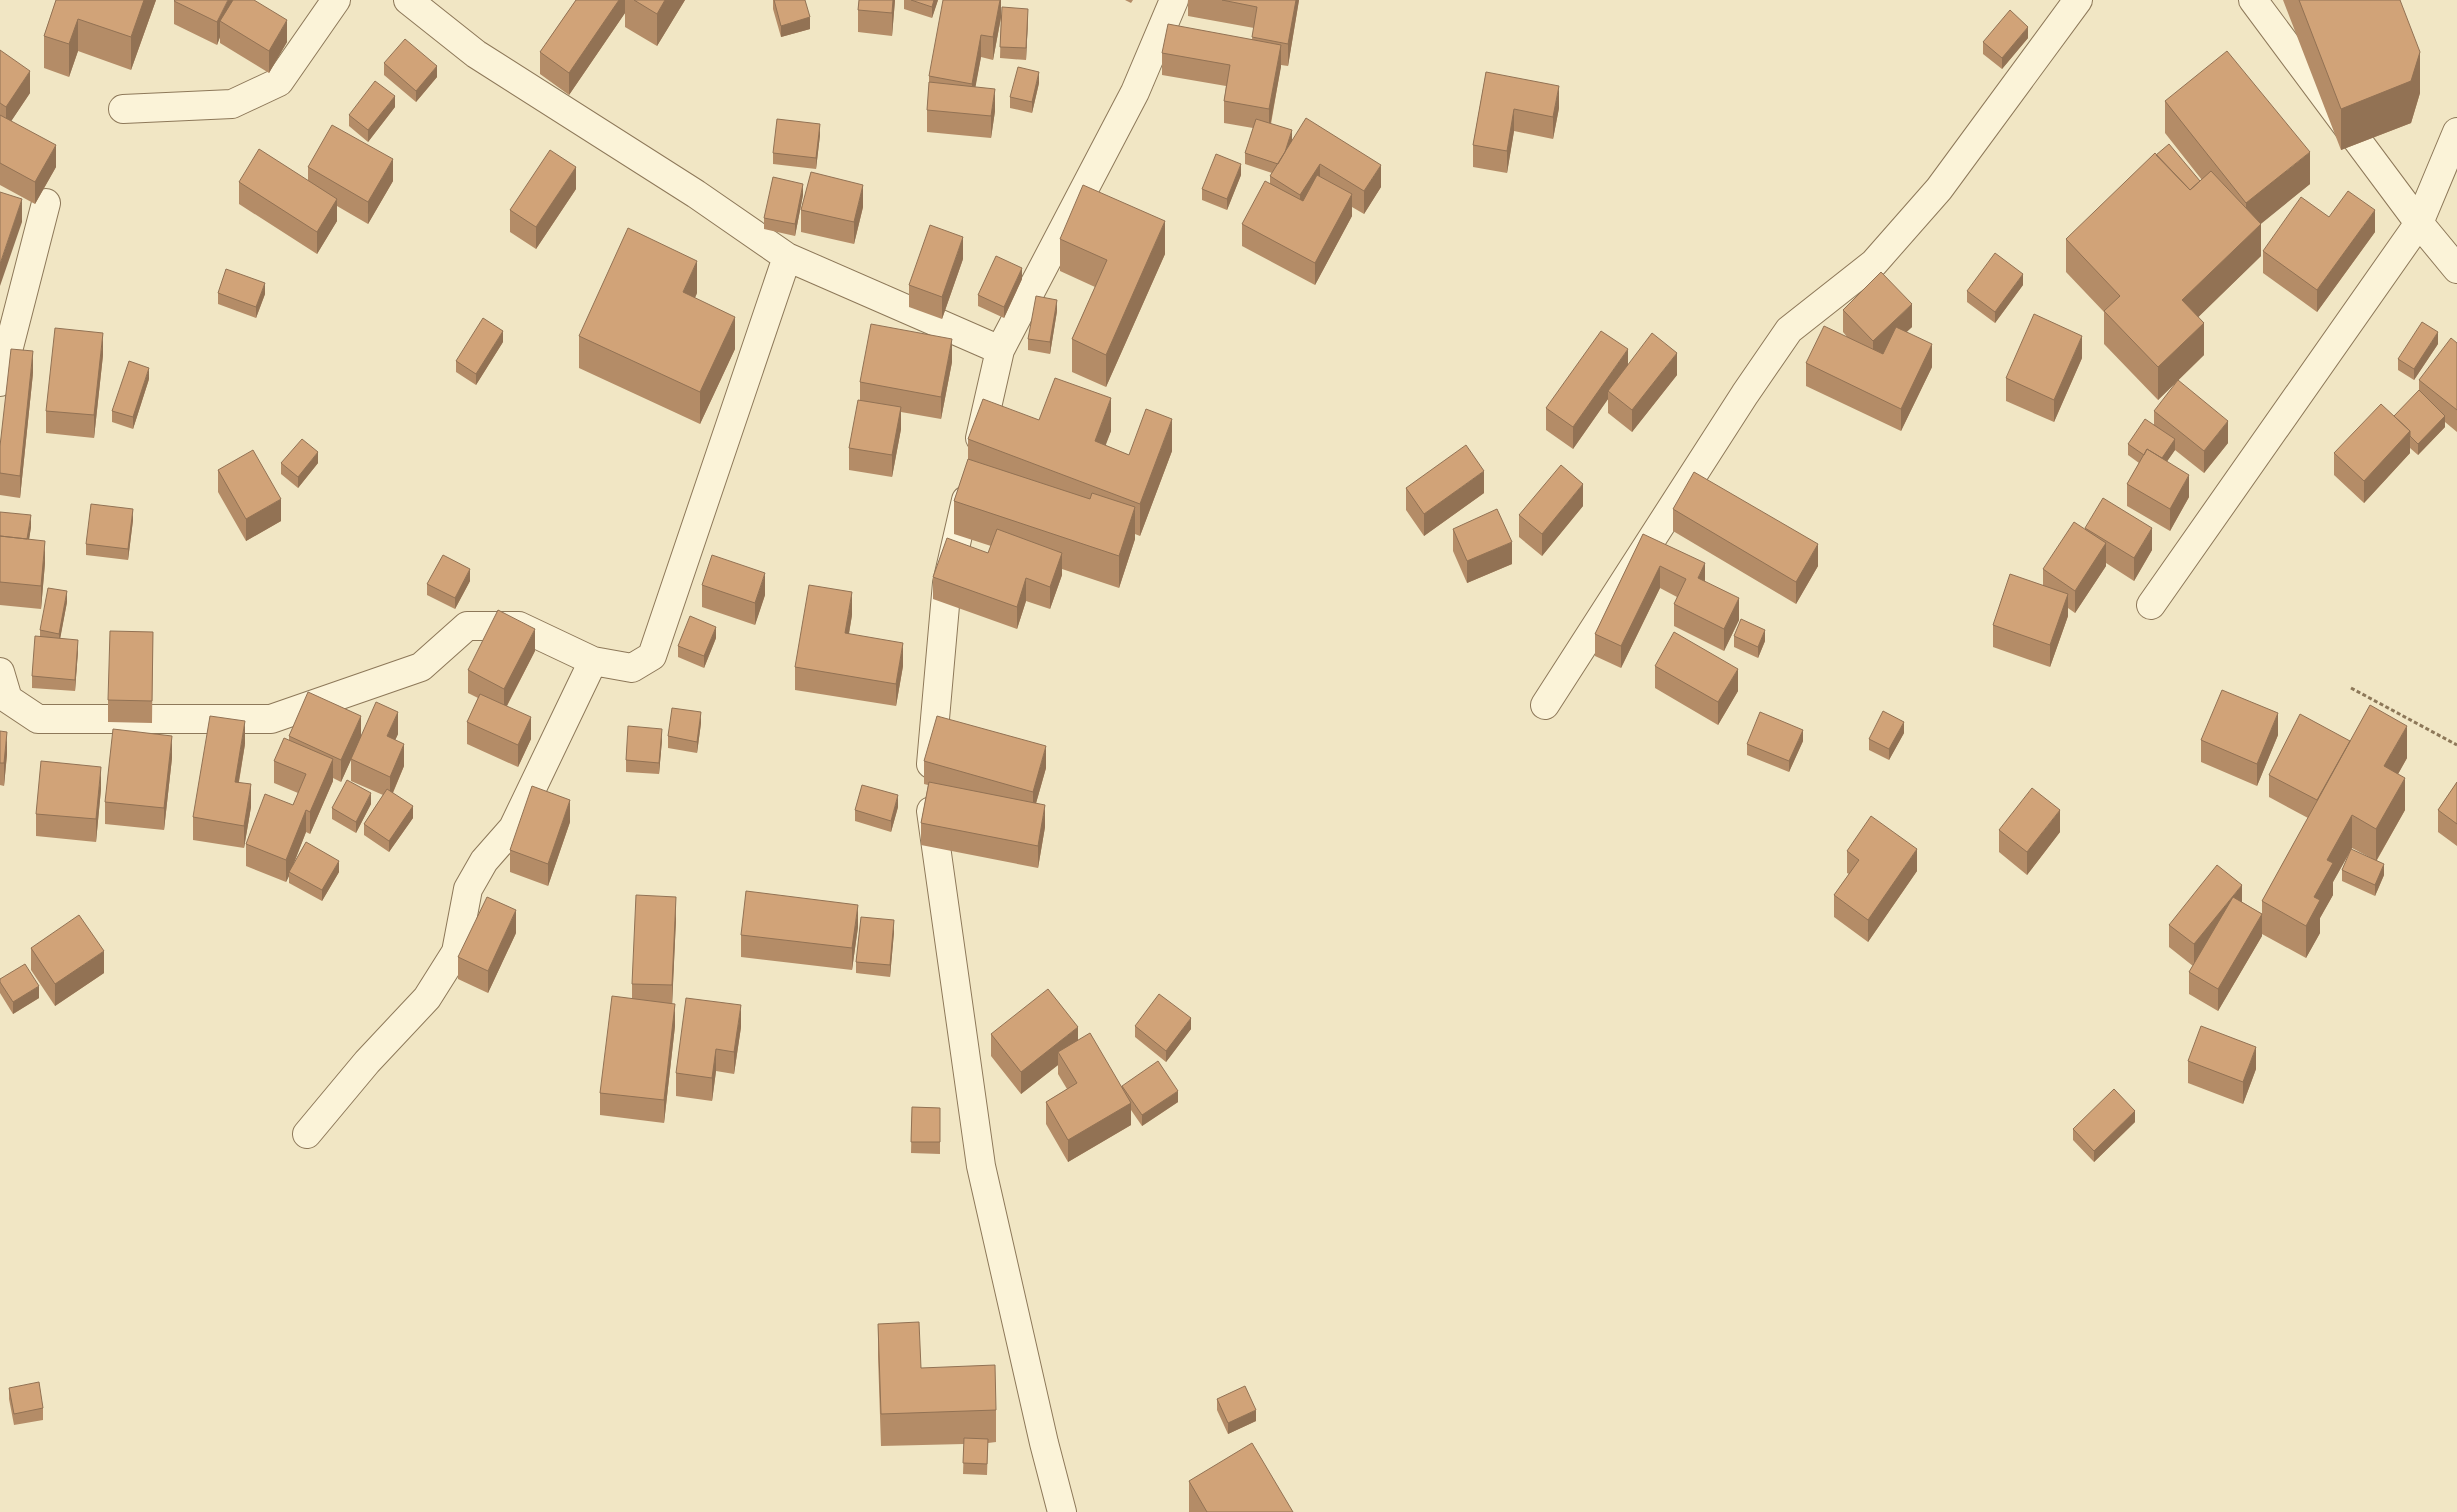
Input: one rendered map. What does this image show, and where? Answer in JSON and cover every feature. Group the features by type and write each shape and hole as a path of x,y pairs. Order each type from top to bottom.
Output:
{"street":[{"path":"124,109 232,104 279,82 336,0"},
{"path":"408,0 476,54 696,194 787,257 1000,350"},
{"path":"1062,1512 1044,1442 981,1166 928,797 947,583 1000,350 1136,92 1174,0"},
{"path":"1545,705 1739,402 1789,330 1874,263 1939,189 2078,0"},
{"path":"2253,0 2419,223 2457,269"},
{"path":"2151,605 2419,223 2457,132"},
{"path":"0,382 46,203"},
{"path":"0,672 8,699 38,719 271,719 421,667 467,626 519,626 593,661 632,668 652,656 787,257"},
{"path":"307,1134 367,1062 427,998 456,952 468,889 484,861 513,828 593,661"}],"path":[{"path":"2351,688 2457,745"}],"building":[{"path":"56,0 144,0 131,37 78,19 69,44 44,36"},
{"path":"175,0 228,0 217,22"},
{"path":"233,0 254,0 287,20 269,51 220,21"},
{"path":"576,0 619,0 569,73 540,52"},
{"path":"634,0 665,0 657,14"},
{"path":"774,0 805,0 810,17 781,26"},
{"path":"859,0 893,0 892,13 858,10"},
{"path":"911,0 934,0 932,7"},
{"path":"943,0 1000,0 993,37 981,35 972,84 929,76"},
{"path":"1222,0 1296,0 1288,44 1252,37 1257,7"},
{"path":"2299,0 2400,0 2420,52 2411,81 2341,109"},
{"path":"1002,7 1028,9 1026,48 1000,47"},
{"path":"2010,10 2028,27 2002,58 1983,42"},
{"path":"1168,24 1281,45 1269,109 1224,101 1230,65 1162,53"},
{"path":"405,39 437,66 416,91 384,63"},
{"path":"0,50 30,71 6,107 0,103"},
{"path":"2227,51 2310,152 2246,203 2165,101"},
{"path":"1018,67 1039,72 1032,102 1010,97"},
{"path":"1486,72 1559,86 1553,117 1514,109 1507,151 1473,145"},
{"path":"375,81 395,96 368,130 349,115"},
{"path":"929,82 995,89 991,116 927,110"},
{"path":"0,115 56,145 35,182 0,163"},
{"path":"1306,118 1381,165 1364,191 1320,164 1300,195 1270,176"},
{"path":"777,119 820,124 816,158 773,153"},
{"path":"1256,119 1292,130 1285,152 1278,164 1245,153"},
{"path":"332,125 393,159 368,202 308,167"},
{"path":"2169,144 2200,181 2190,190 2156,155"},
{"path":"259,149 337,199 317,232 239,182"},
{"path":"550,150 576,167 536,227 510,210"},
{"path":"2155,153 2190,190 2211,171 2261,224 2182,300 2204,323 2158,367 2104,311 2120,296 2066,239"},
{"path":"1216,154 1241,164 1227,199 1202,189"},
{"path":"811,172 863,185 854,222 801,210"},
{"path":"1317,175 1352,194 1315,263 1242,224 1265,181 1303,201"},
{"path":"773,177 803,184 795,224 764,218"},
{"path":"1083,185 1165,221 1106,355 1072,339 1107,260 1060,239"},
{"path":"2348,191 2375,210 2317,290 2263,251 2301,197 2329,217"},
{"path":"0,192 22,199 0,264"},
{"path":"930,225 963,237 942,297 909,285"},
{"path":"628,228 697,261 683,292 735,317 700,392 579,336"},
{"path":"1995,253 2023,274 1995,312 1967,291"},
{"path":"996,256 1022,268 1004,307 978,295"},
{"path":"226,269 265,283 256,307 218,293"},
{"path":"1881,272 1912,304 1873,341 1843,310"},
{"path":"1036,296 1057,300 1050,342 1028,339"},
{"path":"2034,314 2082,336 2054,400 2006,378"},
{"path":"483,318 503,331 476,374 456,361"},
{"path":"2422,322 2438,332 2414,369 2398,359"},
{"path":"871,324 952,339 941,397 860,382"},
{"path":"1824,326 1883,354 1896,327 1932,344 1901,409 1806,363"},
{"path":"55,328 103,333 94,415 46,411"},
{"path":"1601,331 1628,349 1573,427 1546,408"},
{"path":"1652,333 1677,353 1632,410 1608,391"},
{"path":"2451,338 2457,343 2457,410 2419,380"},
{"path":"11,349 33,351 20,476 0,473 0,446"},
{"path":"129,361 149,368 133,417 112,411"},
{"path":"1055,378 1111,398 1095,441 1129,455 1146,409 1172,419 1140,504 968,439 983,399 1039,420"},
{"path":"2178,380 2228,421 2204,451 2154,411"},
{"path":"2419,390 2445,416 2418,444 2410,436 2410,431 2394,416"},
{"path":"858,400 901,407 892,455 849,448"},
{"path":"2381,404 2410,431 2364,481 2334,453"},
{"path":"2145,419 2175,439 2162,458 2147,449 2144,455 2128,444"},
{"path":"302,439 318,452 298,477 281,463"},
{"path":"1466,445 1484,471 1424,514 1406,488"},
{"path":"2147,449 2189,475 2170,509 2127,484"},
{"path":"253,450 281,499 246,519 218,470"},
{"path":"968,459 1090,499 1092,493 1135,507 1119,556 954,501"},
{"path":"1561,465 1583,484 1542,534 1519,515"},
{"path":"1694,472 1818,544 1796,582 1673,509"},
{"path":"2103,498 2152,528 2134,558 2085,528"},
{"path":"91,504 133,509 128,549 86,544"},
{"path":"1497,509 1512,542 1467,561 1453,529"},
{"path":"0,512 31,515 27,539 0,536"},
{"path":"2074,522 2106,543 2075,591 2043,569"},
{"path":"997,529 1062,553 1050,587 1026,578 1017,607 933,577 947,538 988,553"},
{"path":"1643,534 1705,563 1698,578 1739,598 1724,629 1674,604 1686,579 1660,566 1621,646 1595,634"},
{"path":"0,536 45,541 41,586 0,582"},
{"path":"443,555 470,569 455,598 427,584"},
{"path":"712,555 765,573 755,603 702,585"},
{"path":"2010,574 2068,594 2050,645 1993,625"},
{"path":"809,585 852,592 845,633 903,643 896,684 795,667"},
{"path":"48,588 67,591 59,634 40,630"},
{"path":"498,610 535,629 504,689 468,670"},
{"path":"690,616 716,627 704,656 678,646"},
{"path":"1741,619 1765,630 1758,647 1734,636"},
{"path":"110,631 153,632 152,701 108,700"},
{"path":"1674,632 1738,669 1718,702 1655,666"},
{"path":"35,636 78,640 75,680 32,676"},
{"path":"2222,690 2278,713 2257,764 2201,740"},
{"path":"308,692 361,716 341,760 289,736"},
{"path":"480,694 531,717 518,745 467,722"},
{"path":"376,702 398,712 387,736 404,744 390,777 351,759"},
{"path":"2370,705 2407,726 2384,766 2405,778 2376,829 2352,815 2327,860 2333,863 2314,897 2320,900 2306,926 2262,901"},
{"path":"672,708 701,712 697,742 668,736"},
{"path":"1883,711 1904,722 1889,749 1869,739"},
{"path":"1760,712 1803,730 1789,761 1747,744"},
{"path":"2300,714 2350,741 2317,800 2269,775"},
{"path":"210,716 245,721 235,782 251,784 244,826 193,817"},
{"path":"937,716 1046,746 1033,792 924,761"},
{"path":"628,726 662,729 659,763 626,760"},
{"path":"113,729 172,736 164,808 105,802"},
{"path":"0,731 7,732 4,763 0,763"},
{"path":"284,738 333,759 310,812 306,810 286,860 246,844 265,794 293,805 306,774 274,761"},
{"path":"41,761 101,767 96,819 36,814"},
{"path":"347,780 371,793 356,822 332,808"},
{"path":"929,782 1045,805 1038,846 921,823"},
{"path":"2457,782 2457,824 2438,810"},
{"path":"862,785 898,795 891,821 855,810"},
{"path":"532,786 570,800 548,864 510,850"},
{"path":"2032,788 2060,810 2027,852 1999,830"},
{"path":"387,789 413,806 389,841 364,824"},
{"path":"1871,816 1917,849 1868,920 1834,895 1859,860 1847,851"},
{"path":"306,842 339,861 322,890 289,872"},
{"path":"2351,849 2384,864 2375,885 2342,870"},
{"path":"2217,865 2242,885 2194,944 2169,925"},
{"path":"746,891 858,905 852,948 741,935"},
{"path":"636,895 676,897 672,985 632,984"},
{"path":"487,897 516,910 488,971 458,957"},
{"path":"2233,897 2262,914 2218,989 2189,972"},
{"path":"79,915 104,951 55,984 31,948"},
{"path":"861,917 894,920 890,965 856,962"},
{"path":"25,964 39,986 13,1002 0,979"},
{"path":"1048,989 1078,1027 1021,1072 991,1034"},
{"path":"1159,994 1191,1018 1166,1051 1135,1026"},
{"path":"612,996 675,1004 664,1100 600,1093"},
{"path":"686,998 741,1005 734,1052 716,1049 712,1078 676,1073"},
{"path":"2201,1026 2256,1047 2243,1082 2188,1061"},
{"path":"1090,1033 1131,1103 1068,1140 1046,1102 1077,1083 1058,1052"},
{"path":"1158,1061 1178,1091 1142,1115 1122,1086"},
{"path":"2114,1089 2135,1111 2094,1151 2073,1129"},
{"path":"912,1107 940,1108 940,1142 911,1142"},
{"path":"919,1322 921,1368 995,1365 996,1410 881,1414 878,1324"},
{"path":"39,1382 43,1408 14,1414 9,1388"},
{"path":"1245,1386 1256,1410 1228,1423 1217,1399"},
{"path":"964,1438 988,1439 987,1464 963,1463"},
{"path":"1252,1443 1293,1512 1207,1512 1189,1481"}]}
